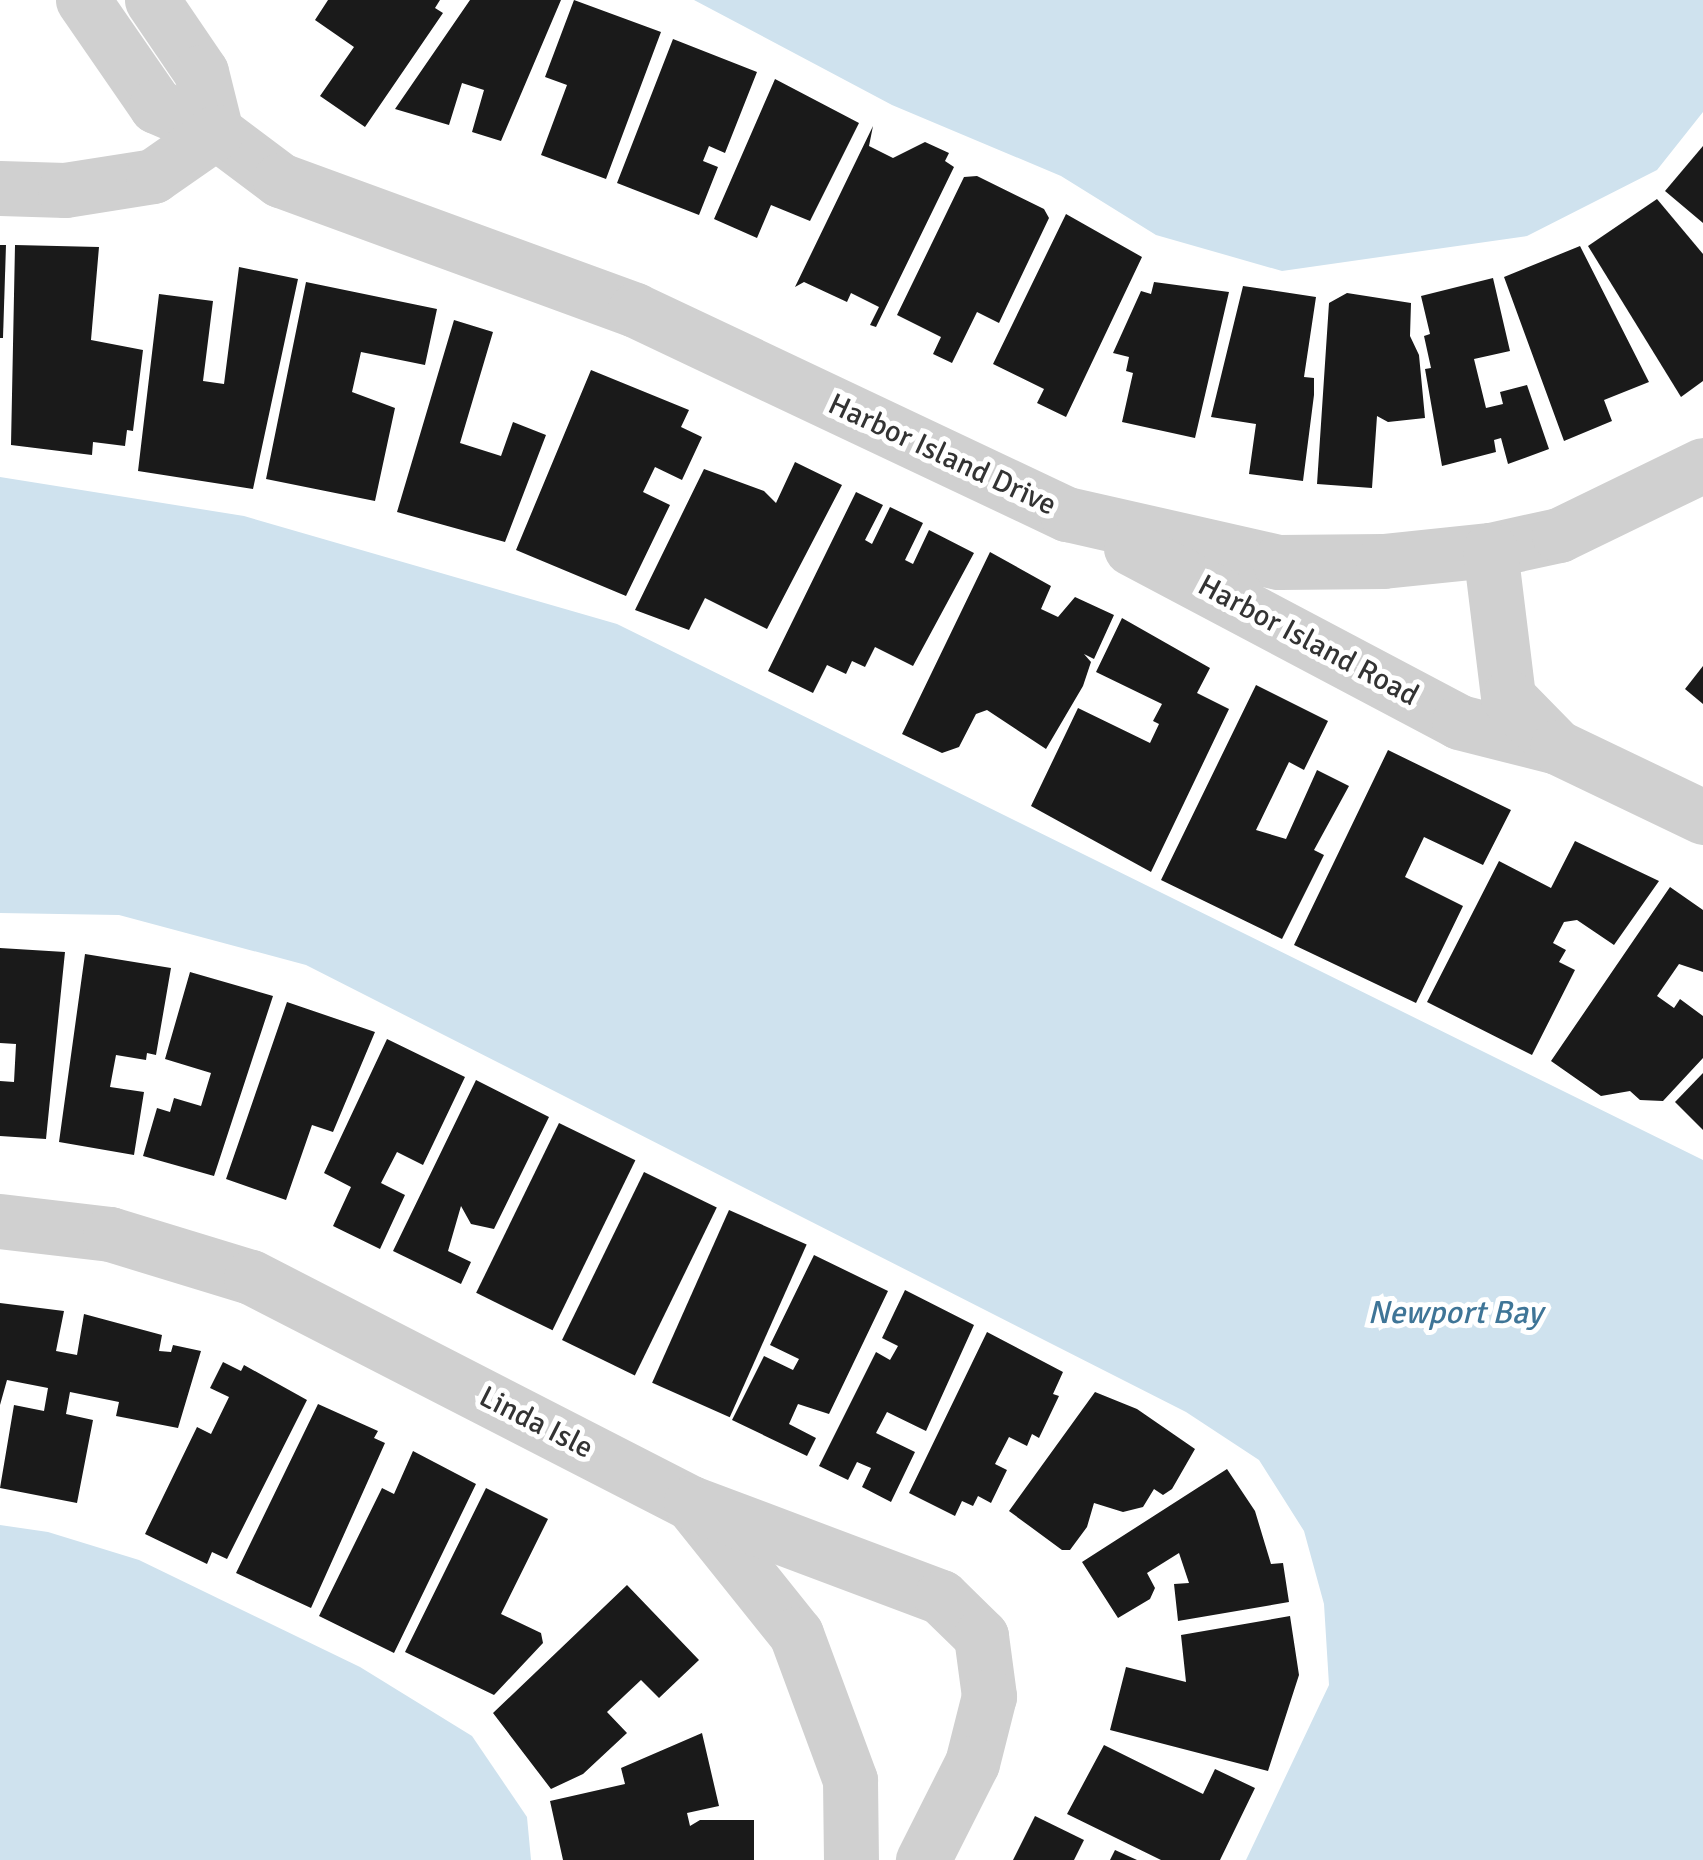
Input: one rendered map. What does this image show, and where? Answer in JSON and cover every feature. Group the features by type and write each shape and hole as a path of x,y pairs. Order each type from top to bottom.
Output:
{"street":[{"name":"Harbor Island Drive","path":"83,0 156,106 216,132 280,180 636,310 1067,514 1278,562 1383,561 1490,550 1558,534 1703,465"},
{"path":"0,188 65,190 153,176 216,132 201,72 152,0"},
{"name":"Harbor Island Road","path":"1067,514 1459,722 1558,747 1703,817"},
{"name":"Harbor Island Road","path":"1490,550 1508,697 1558,747"},
{"name":"Linda Isle","path":"0,1221 110,1234 252,1277 691,1503 796,1634 850,1780 851,1860"},
{"path":"691,1503 941,1596 981,1636 989,1696 972,1763 923,1860"}],"water":[{"path":"694,0 1703,0 1703,112 1657,170 1527,236 1282,271 1156,235 1061,176 892,105"},
{"name":"Newport Bay","path":"0,477 244,516 617,624 1703,1160 1703,1860 1246,1860 1329,1685 1324,1604 1304,1531 1259,1460 1186,1412 306,965 119,915 0,913"},
{"path":"0,1525 48,1532 139,1560 360,1667 472,1736 527,1817 531,1860 0,1860"}],"building":[{"path":"328,0 440,0 435,8 443,13 365,127 320,96 354,47 315,20"},
{"path":"470,0 561,0 501,141 472,132 484,90 462,83 449,125 395,109"},
{"path":"574,0 661,32 606,179 541,155 567,85 545,77"},
{"path":"673,39 757,72 725,153 709,146 703,161 718,167 699,215 617,183"},
{"path":"775,79 859,123 810,221 771,205 757,238 714,219"},
{"path":"873,126 869,146 893,158 925,142 949,153 945,161 954,167 876,327 870,325 879,307 851,293 847,302 804,282 795,287"},
{"path":"1703,146 1703,223 1665,191"},
{"path":"977,176 1044,209 1049,218 999,323 977,312 952,363 933,354 941,337 897,315 964,177"},
{"path":"1657,199 1703,254 1703,381 1681,397 1588,246"},
{"path":"1066,214 1142,257 1066,417 1037,403 1044,389 993,364"},
{"path":"0,245 6,245 3,338 0,338"},
{"path":"15,245 99,247 91,340 143,350 133,431 127,430 125,446 93,442 92,455 11,445"},
{"path":"1580,246 1649,382 1604,400 1612,421 1564,441 1504,277"},
{"path":"239,267 298,279 253,489 138,471 159,294 213,301 203,381 224,384"},
{"path":"1493,278 1510,351 1474,359 1486,408 1503,404 1500,392 1527,385 1549,449 1508,464 1501,438 1494,440 1496,452 1442,466 1425,369 1431,368 1424,336 1430,334 1421,296"},
{"path":"306,282 437,309 425,365 361,352 352,392 395,408 375,501 266,479"},
{"path":"1154,282 1229,292 1195,438 1122,422 1133,373 1126,371 1129,357 1113,353 1141,291 1151,294"},
{"path":"1243,286 1316,297 1304,377 1314,378 1314,395 1303,481 1249,474 1256,424 1211,417"},
{"path":"1347,293 1411,303 1410,336 1419,355 1425,418 1388,422 1377,416 1372,488 1317,484 1329,303"},
{"path":"454,320 493,332 460,443 501,456 513,422 546,435 505,542 397,512"},
{"path":"591,370 689,410 681,427 702,437 682,480 655,467 643,492 670,505 626,596 516,550"},
{"path":"795,462 842,485 767,629 705,598 689,630 635,610 704,469 764,491 776,503"},
{"path":"856,492 883,505 865,540 872,544 890,507 923,523 905,560 913,564 929,530 974,553 913,666 875,647 865,667 852,661 846,674 827,665 813,693 768,671"},
{"path":"990,552 1051,586 1041,609 1058,617 1075,597 1114,615 1094,659 1084,654 1091,662 1083,686 1046,749 987,710 976,714 959,747 942,753 902,734"},
{"path":"1122,618 1210,668 1197,693 1229,709 1151,872 1031,806 1078,708 1150,743 1159,724 1153,721 1162,704 1096,672"},
{"path":"1703,666 1703,704 1685,689"},
{"path":"1256,685 1328,721 1304,770 1289,762 1256,830 1286,839 1317,770 1349,786 1314,850 1324,855 1282,939 1161,880"},
{"path":"1388,750 1511,810 1483,865 1424,837 1405,877 1463,906 1416,1003 1294,945"},
{"path":"1575,841 1659,881 1614,945 1577,920 1564,922 1553,943 1566,950 1559,962 1575,970 1532,1055 1427,1002 1499,861 1551,888"},
{"path":"1670,887 1703,910 1703,972 1679,964 1657,996 1674,1008 1680,999 1703,1016 1703,1058 1663,1101 1640,1100 1630,1091 1601,1096 1551,1061"},
{"path":"0,948 65,952 46,1139 0,1136 0,1081 14,1082 16,1044 0,1043"},
{"path":"85,954 171,968 156,1055 147,1053 146,1060 116,1055 110,1087 144,1092 134,1155 59,1142"},
{"path":"190,972 273,996 214,1176 143,1156 157,1108 170,1112 174,1098 201,1106 211,1073 165,1059"},
{"path":"287,1002 375,1032 333,1132 312,1125 286,1200 226,1179"},
{"path":"387,1039 465,1077 423,1165 397,1152 381,1183 405,1195 380,1249 333,1226 351,1187 324,1173"},
{"path":"1703,1073 1703,1130 1675,1102"},
{"path":"476,1080 549,1117 494,1229 471,1224 461,1206 448,1251 471,1262 461,1284 393,1251"},
{"path":"559,1123 635,1160 553,1330 476,1293"},
{"path":"644,1172 717,1208 635,1376 562,1340"},
{"path":"729,1210 807,1245 730,1417 652,1383"},
{"path":"814,1255 888,1291 829,1414 798,1404 789,1424 816,1438 807,1456 732,1420 764,1356 793,1370 799,1359 770,1345"},
{"path":"905,1290 974,1325 926,1431 887,1412 876,1433 915,1452 891,1502 862,1487 871,1468 857,1462 848,1480 819,1466 876,1352 890,1360 898,1346 882,1338"},
{"path":"0,1303 64,1311 56,1351 77,1355 84,1314 162,1335 159,1351 171,1352 173,1345 201,1351 178,1428 116,1416 119,1402 70,1392 66,1414 93,1420 77,1503 0,1488 14,1405 44,1411 48,1388 7,1380 0,1405"},
{"path":"987,1332 1063,1372 1053,1394 1059,1396 1039,1438 1032,1434 1027,1446 1009,1437 995,1464 1007,1470 991,1503 978,1496 973,1506 962,1501 955,1516 909,1493"},
{"path":"223,1362 241,1371 244,1365 307,1400 227,1559 212,1552 207,1564 145,1534 197,1427 211,1434 229,1397 210,1388"},
{"path":"1095,1392 1137,1409 1195,1449 1172,1489 1163,1495 1154,1489 1143,1507 1123,1512 1094,1503 1087,1527 1070,1550 1062,1550 1009,1511"},
{"path":"318,1404 378,1431 374,1438 385,1443 311,1608 236,1573"},
{"path":"413,1451 476,1484 394,1653 319,1616 382,1488 394,1494"},
{"path":"1227,1469 1255,1511 1271,1564 1283,1563 1289,1602 1178,1621 1174,1584 1189,1583 1179,1553 1147,1573 1155,1588 1150,1599 1118,1618 1082,1562"},
{"path":"486,1488 548,1519 501,1614 541,1633 543,1643 494,1695 405,1652"},
{"path":"627,1585 699,1660 659,1698 641,1680 607,1712 627,1733 583,1774 551,1789 493,1713"},
{"path":"1290,1616 1299,1675 1268,1771 1110,1730 1126,1667 1186,1682 1181,1635"},
{"path":"702,1733 719,1806 687,1813 690,1826 700,1820 754,1820 754,1860 563,1860 550,1801 625,1784 621,1768"},
{"path":"1104,1745 1203,1794 1215,1769 1255,1788 1220,1860 1161,1860 1067,1814"},
{"path":"1035,1816 1084,1840 1074,1860 1013,1860"},
{"path":"1115,1850 1137,1860 1110,1860"}]}
